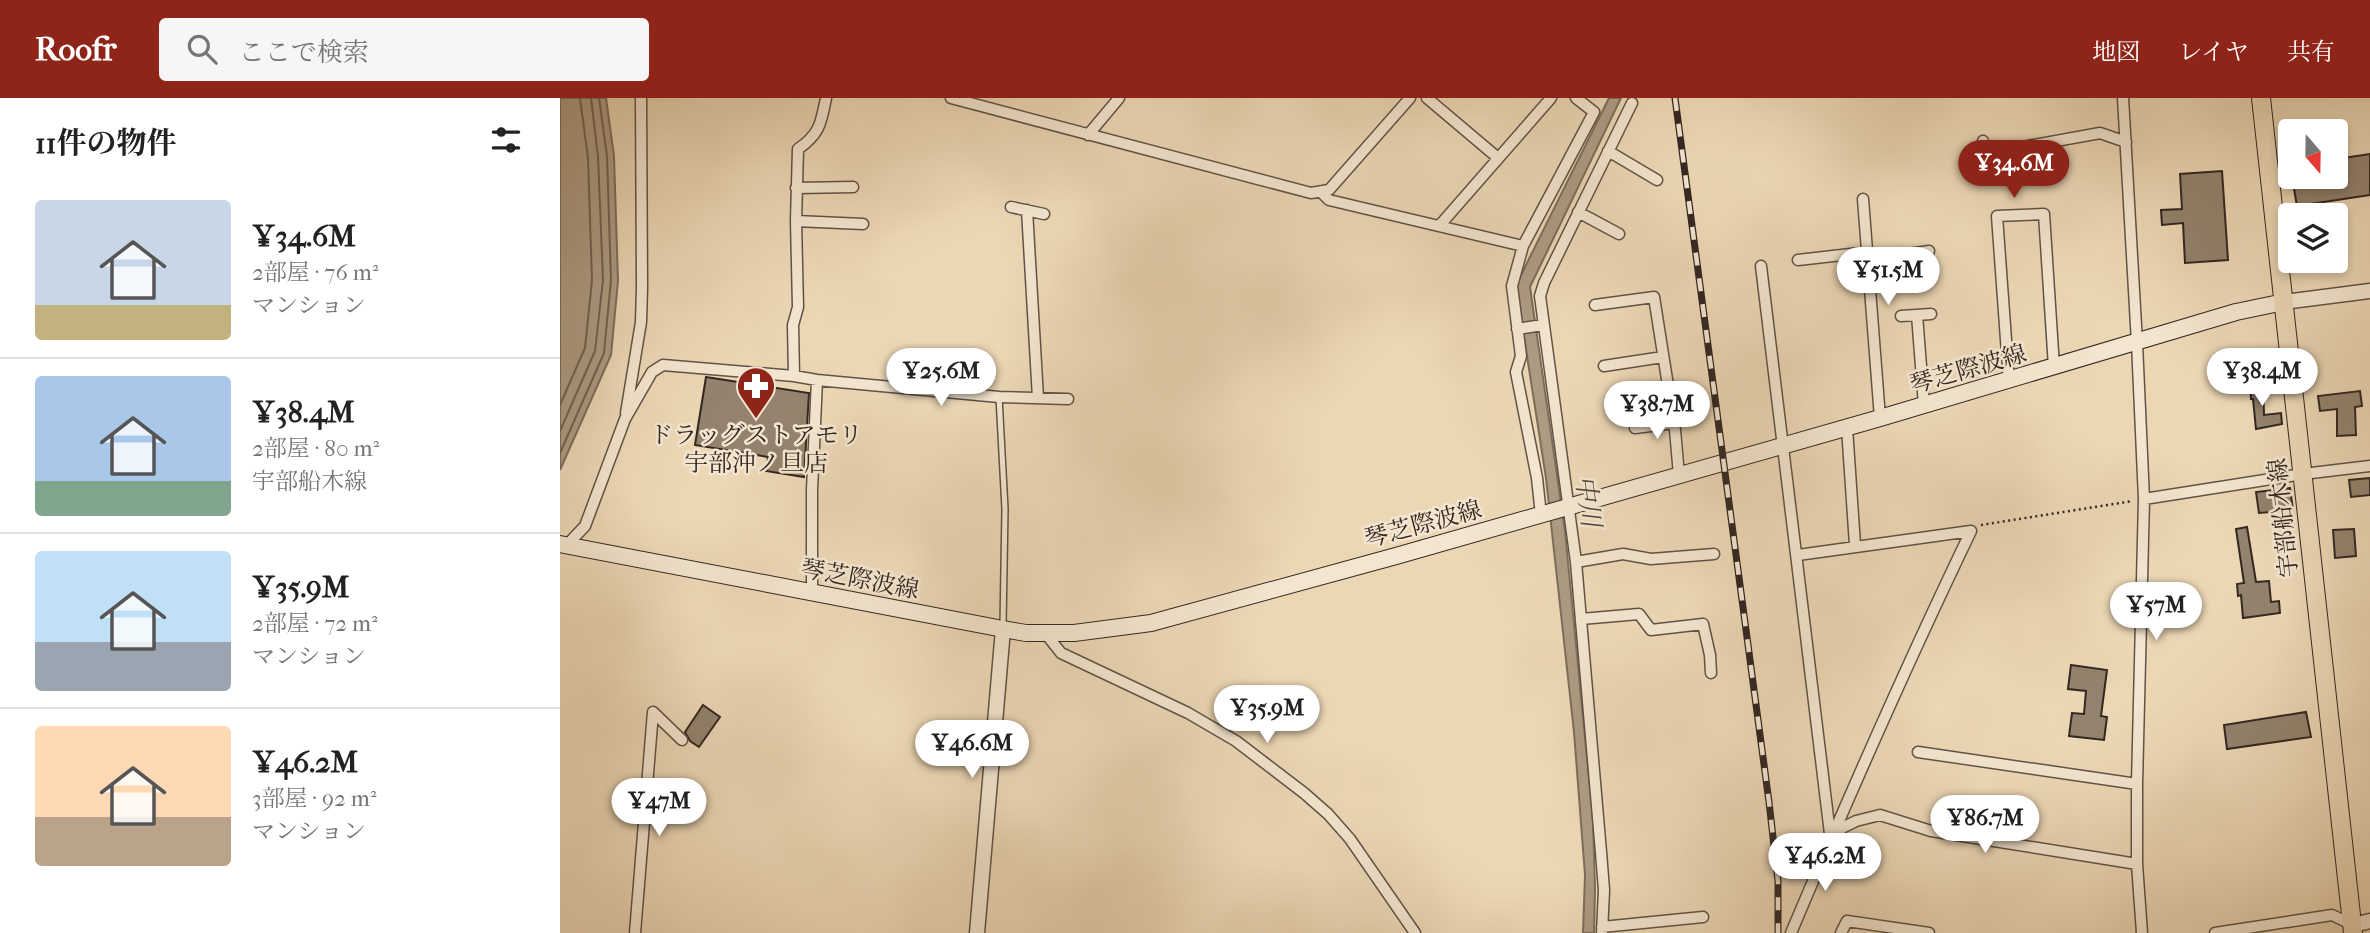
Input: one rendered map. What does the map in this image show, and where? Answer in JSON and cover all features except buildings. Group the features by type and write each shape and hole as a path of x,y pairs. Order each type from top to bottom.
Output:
{"main road":[{"name":"宇部船木線","path":"2262,98 2303,474 2359,926"},
{"name":"琴芝際波線","path":"562,547 1003,629 1046,634 1073,633 1151,623 1847,428 2225,315 2284,302"}],"street":[{"path":"625,419 641,322 641,98"},
{"path":"793,376 793,325 798,307 798,149 819,129 826,98"},
{"path":"951,98 1311,194 1329,190 1410,98"},
{"path":"1088,135 1119,98"},
{"path":"1427,98 1498,158"},
{"path":"1440,225 1551,98"},
{"path":"1543,515 1516,372 1521,356 1512,286 1524,246 1594,112 1576,98"},
{"path":"2123,98 2144,499 2137,784 2137,864 2142,933"},
{"path":"1632,103 1544,283 1541,326 1576,562 1604,890 1602,930 1703,917"},
{"path":"1984,154 2100,133 2126,142"},
{"path":"1983,141 1986,167"},
{"path":"1608,151 1657,180"},
{"path":"796,188 853,187"},
{"path":"1321,192 1329,200 1524,246"},
{"path":"1863,199 1880,418"},
{"path":"1011,206 1044,214"},
{"path":"1027,210 1038,398"},
{"path":"1578,212 1619,234"},
{"path":"2009,381 1997,216 2044,214 2054,367"},
{"path":"796,221 863,224"},
{"path":"1798,260 1929,251"},
{"path":"1761,266 1831,842"},
{"path":"2284,302 2370,291"},
{"path":"1595,305 1654,297 1674,423 1679,475"},
{"path":"1901,316 1931,314"},
{"path":"1917,315 1924,405"},
{"path":"1519,329 1541,326"},
{"path":"1604,366 1663,357"},
{"path":"562,547 585,526 625,419 652,372 663,365 999,397 1068,399"},
{"path":"812,593 812,490 817,380"},
{"path":"1635,428 1674,423"},
{"path":"1847,428 1855,545"},
{"path":"2144,499 2370,466"},
{"path":"1798,555 1971,531"},
{"path":"1791,933 1831,842 1847,797 1971,531"},
{"path":"1576,562 1623,554 1651,559 1714,554"},
{"path":"1581,618 1639,614 1651,630 1703,624 1711,674"},
{"path":"977,933 1003,629"},
{"path":"1046,634 1061,653 1188,713 1236,741 1304,793 1328,814 1350,839 1415,933"},
{"path":"635,933 653,712 682,740"},
{"path":"1917,751 2137,784"},
{"path":"1831,842 1842,828 1880,815 1931,831 2137,864"},
{"path":"2215,933 2332,915 2359,926"},
{"path":"1841,933 1847,921 1929,933"}],"lane":[{"path":"999,397 1005,509 1003,629"}],"path":[{"path":"1971,531 1974,526 2144,499"}],"water":[{"path":"560,98 606,98 614,156 618,281 611,355 560,470"},
{"path":"1609,98 1621,98 1530,287 1565,531 1593,820 1594,933 1583,933 1585,875 1574,732 1546,478 1516,285"}],"railway":[{"path":"1675,98 1769,802 1778,881 1778,933"}],"place":[{"name":"ドラッグストアモリ 宇部沖ノ旦店","path":"756,420"}],"water label":[{"name":"中川","path":"1588,501"}]}
